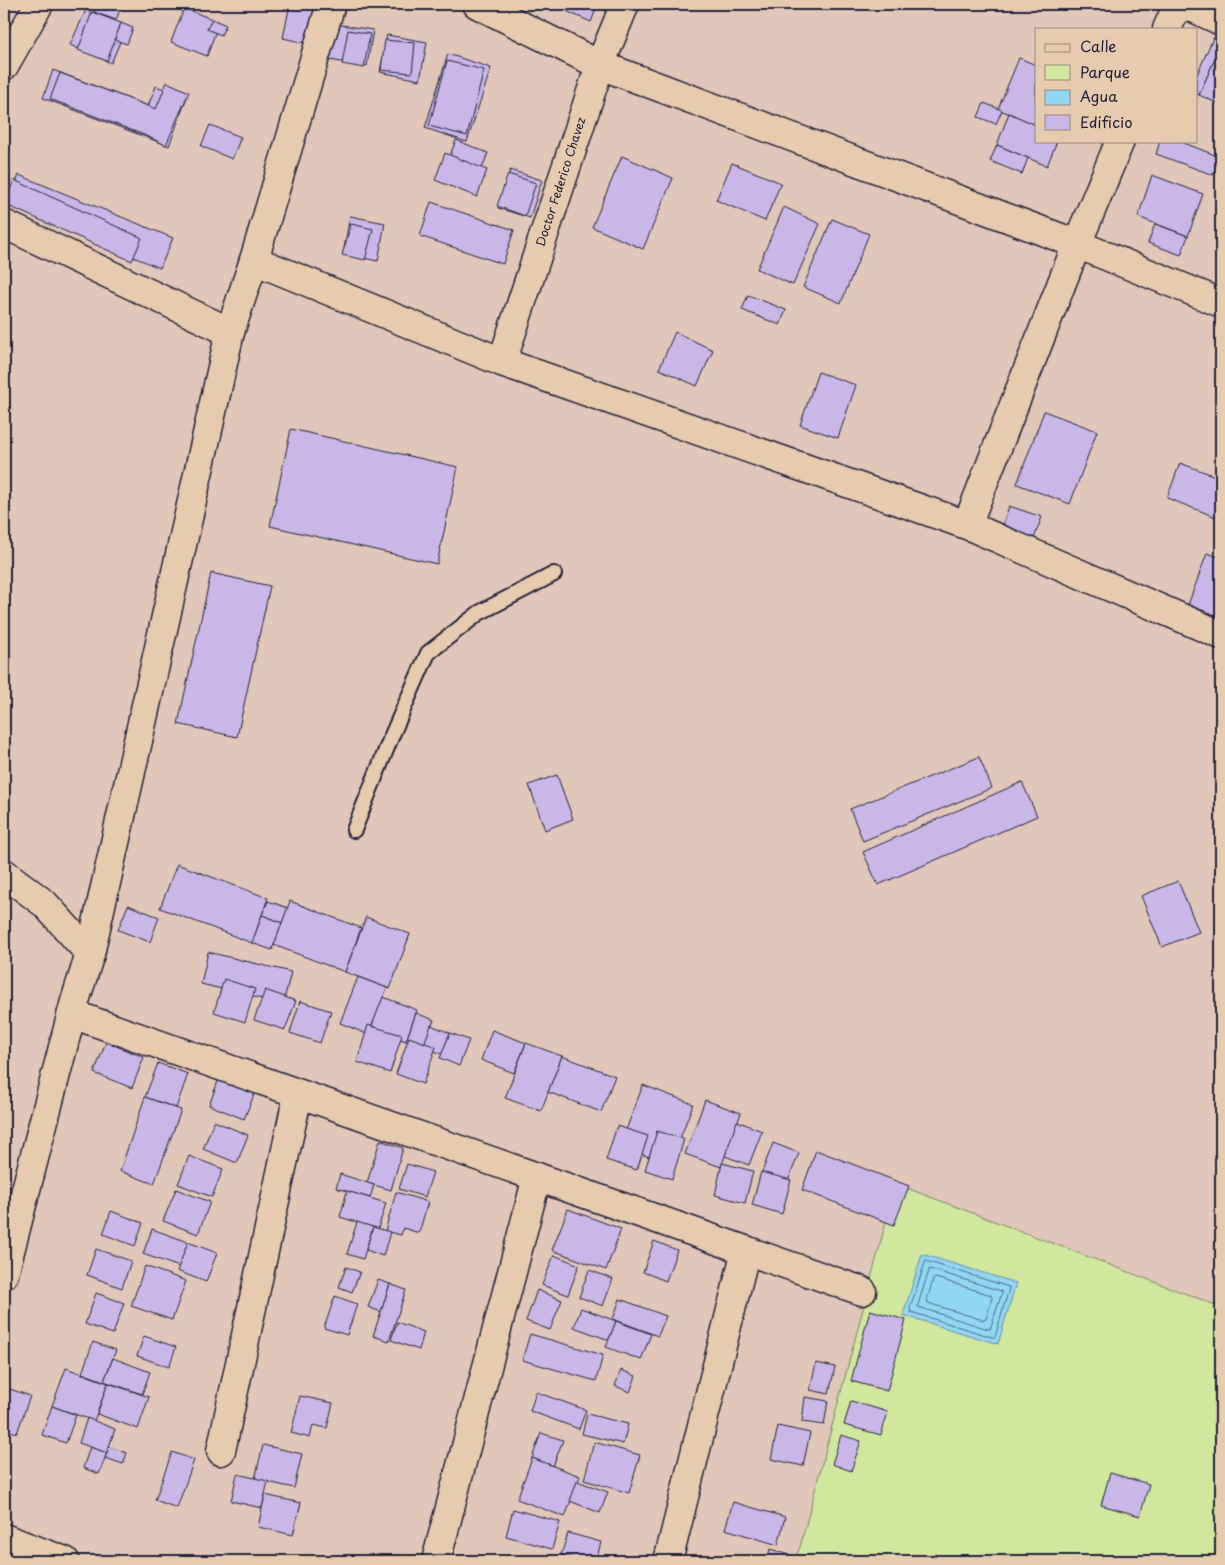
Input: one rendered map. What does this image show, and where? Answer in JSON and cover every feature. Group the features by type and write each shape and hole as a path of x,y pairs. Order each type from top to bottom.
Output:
{"street":[{"path":"4,66 39,4"},
{"path":"4,1274 72,1014 90,954 230,332 254,260 331,4"},
{"path":"477,4 600,65 1077,244 1221,303"},
{"name":"Doctor Federico Chavez","path":"502,362 600,65 625,4"},
{"path":"1167,28 1178,4"},
{"path":"1185,4 1221,21"},
{"path":"967,525 1077,244 1120,142"},
{"path":"4,224 230,332"},
{"path":"254,260 502,362 967,525 1221,635"},
{"path":"4,873 45,904 90,954"},
{"path":"72,1014 862,1291"},
{"path":"221,1451 298,1094"},
{"path":"436,1561 537,1177"},
{"path":"668,1561 746,1250"},
{"path":"4,1538 65,1561"}],"lane":[{"path":"354,830 392,735 428,653 479,613 554,574"}],"green space":[{"path":"896,1184 1221,1307 1221,1561 794,1561 800,1547"}],"water":[{"path":"922,1254 1016,1283 998,1344 903,1315"}],"building":[{"path":"97,4 113,4 121,7 116,20 94,12"},
{"path":"290,4 317,4 309,44 283,38"},
{"path":"571,4 598,4 591,22 568,12"},
{"path":"184,8 219,22 207,56 171,42"},
{"path":"86,10 126,28 111,63 70,45"},
{"path":"92,12 121,23 107,61 78,50"},
{"path":"212,19 226,25 221,35 207,29"},
{"path":"121,23 133,28 127,44 115,40"},
{"path":"335,24 373,30 367,66 329,60"},
{"path":"348,30 370,34 364,68 342,64"},
{"path":"387,35 427,42 420,80 380,72"},
{"path":"1213,38 1221,42 1221,56 1217,54 1199,95 1198,72"},
{"path":"385,40 415,43 412,73 381,70"},
{"path":"448,54 491,68 467,142 425,128"},
{"path":"1217,54 1221,56 1221,105 1199,95"},
{"path":"1019,58 1035,65 1035,125 998,109"},
{"path":"447,61 484,70 467,136 429,126"},
{"path":"53,70 148,106 156,86 187,97 169,146 43,98"},
{"path":"60,73 156,109 167,82 189,92 166,145 50,99"},
{"path":"984,103 1002,110 996,124 978,117"},
{"path":"1009,113 1035,125 1035,142 1057,142 1047,166 997,145"},
{"path":"210,125 241,137 232,159 201,146"},
{"path":"456,140 488,153 474,189 442,175"},
{"path":"1160,142 1182,142 1220,157 1213,175 1156,154"},
{"path":"997,145 1028,158 1022,174 990,161"},
{"path":"445,153 487,170 477,197 435,180"},
{"path":"622,156 673,178 643,249 592,227"},
{"path":"732,163 781,183 765,221 716,200"},
{"path":"510,170 542,180 530,218 498,208"},
{"path":"508,174 536,183 525,216 497,206"},
{"path":"19,175 173,238 160,268 7,205"},
{"path":"1152,175 1203,194 1188,236 1138,217"},
{"path":"14,180 142,238 132,261 4,204"},
{"path":"431,202 514,230 503,264 420,236"},
{"path":"784,207 820,224 793,285 757,269"},
{"path":"350,216 385,223 378,261 343,254"},
{"path":"832,219 869,234 841,303 803,287"},
{"path":"351,224 373,229 365,260 342,255"},
{"path":"1155,224 1188,236 1181,255 1148,243"},
{"path":"748,295 786,310 780,325 742,310"},
{"path":"675,332 713,350 697,386 659,369"},
{"path":"818,372 856,385 838,438 800,425"},
{"path":"1044,411 1097,431 1070,504 1017,484"},
{"path":"291,429 458,467 437,564 270,526"},
{"path":"1180,463 1221,478 1221,519 1167,498"},
{"path":"1009,506 1042,517 1033,541 1001,530"},
{"path":"1207,553 1221,558 1221,617 1188,605"},
{"path":"211,573 270,586 237,737 178,724"},
{"path":"979,757 992,788 863,841 850,809"},
{"path":"557,775 573,819 545,830 529,785"},
{"path":"1022,782 1037,816 878,885 863,852"},
{"path":"177,864 268,898 252,943 160,908"},
{"path":"1178,881 1199,932 1162,947 1141,896"},
{"path":"268,901 288,908 282,923 262,915"},
{"path":"290,901 361,928 345,972 274,945"},
{"path":"128,905 159,917 150,942 118,930"},
{"path":"262,915 282,923 272,950 252,943"},
{"path":"366,917 410,934 390,989 345,972"},
{"path":"208,952 291,972 283,1004 201,984"},
{"path":"358,977 387,988 369,1035 340,1023"},
{"path":"224,979 255,989 245,1022 214,1012"},
{"path":"265,990 296,1001 285,1030 254,1020"},
{"path":"383,997 417,1010 406,1041 371,1028"},
{"path":"300,1001 331,1011 320,1043 290,1033"},
{"path":"416,1013 434,1020 423,1047 406,1041"},
{"path":"368,1025 402,1035 390,1073 357,1062"},
{"path":"431,1025 450,1033 442,1054 423,1047"},
{"path":"492,1030 526,1043 514,1073 481,1060"},
{"path":"450,1033 469,1040 459,1066 440,1058"},
{"path":"409,1037 436,1047 423,1084 396,1074"},
{"path":"106,1042 144,1057 132,1088 94,1073"},
{"path":"526,1043 562,1056 541,1111 505,1098"},
{"path":"562,1056 615,1076 601,1112 548,1092"},
{"path":"158,1063 188,1074 176,1108 145,1097"},
{"path":"220,1076 256,1090 244,1119 209,1105"},
{"path":"643,1085 693,1104 670,1165 620,1146"},
{"path":"145,1097 181,1110 154,1184 120,1171"},
{"path":"705,1100 741,1113 721,1167 685,1154"},
{"path":"214,1121 248,1135 237,1163 203,1149"},
{"path":"737,1121 762,1131 749,1165 725,1156"},
{"path":"617,1126 648,1136 637,1170 606,1160"},
{"path":"657,1131 684,1139 672,1179 645,1170"},
{"path":"380,1140 403,1148 391,1190 367,1183"},
{"path":"773,1143 799,1153 785,1189 759,1180"},
{"path":"816,1150 909,1186 894,1225 802,1190"},
{"path":"189,1156 223,1169 212,1197 178,1184"},
{"path":"722,1163 753,1171 745,1203 715,1195"},
{"path":"407,1164 433,1172 425,1197 399,1189"},
{"path":"761,1172 791,1180 782,1214 752,1205"},
{"path":"340,1174 374,1185 370,1198 336,1188"},
{"path":"176,1189 210,1202 198,1234 163,1221"},
{"path":"347,1191 386,1203 378,1229 340,1217"},
{"path":"396,1192 428,1202 419,1233 403,1228 401,1235 385,1231"},
{"path":"568,1209 621,1229 606,1270 552,1250"},
{"path":"111,1211 143,1223 135,1246 103,1234"},
{"path":"357,1222 373,1227 363,1259 347,1254"},
{"path":"373,1227 390,1232 383,1256 366,1250"},
{"path":"152,1229 191,1243 182,1268 143,1254"},
{"path":"654,1241 677,1250 666,1281 643,1272"},
{"path":"188,1242 217,1253 206,1282 177,1271"},
{"path":"96,1249 131,1261 122,1288 87,1275"},
{"path":"554,1255 579,1265 568,1295 542,1285"},
{"path":"145,1266 186,1281 172,1320 131,1306"},
{"path":"346,1267 360,1272 352,1292 339,1287"},
{"path":"589,1270 613,1279 603,1306 579,1297"},
{"path":"378,1280 390,1284 381,1312 368,1307"},
{"path":"390,1284 406,1290 389,1341 373,1336"},
{"path":"537,1290 562,1300 550,1330 526,1321"},
{"path":"96,1293 124,1303 113,1334 85,1324"},
{"path":"335,1296 357,1304 347,1335 324,1328"},
{"path":"620,1299 666,1316 658,1336 613,1319"},
{"path":"581,1308 616,1321 609,1340 574,1327"},
{"path":"870,1310 906,1320 887,1391 851,1381"},
{"path":"616,1321 651,1334 641,1360 606,1347"},
{"path":"397,1322 424,1332 419,1350 391,1340"},
{"path":"530,1334 603,1355 596,1381 522,1360"},
{"path":"144,1336 176,1347 169,1367 137,1356"},
{"path":"93,1342 116,1350 104,1381 82,1373"},
{"path":"113,1358 150,1372 142,1394 104,1381"},
{"path":"816,1363 835,1367 829,1394 810,1390"},
{"path":"66,1368 108,1383 94,1421 52,1406"},
{"path":"621,1370 636,1376 630,1392 615,1386"},
{"path":"108,1383 149,1397 138,1429 97,1414"},
{"path":"7,1388 30,1396 17,1433 4,1429 4,1398"},
{"path":"536,1392 586,1410 579,1429 530,1411"},
{"path":"300,1396 333,1403 327,1428 313,1425 310,1438 291,1433"},
{"path":"805,1397 828,1401 824,1425 802,1422"},
{"path":"851,1401 888,1412 881,1435 844,1425"},
{"path":"52,1406 76,1415 66,1443 42,1435"},
{"path":"587,1414 628,1424 623,1444 582,1434"},
{"path":"87,1418 115,1429 107,1453 79,1443"},
{"path":"778,1426 810,1433 803,1466 771,1459"},
{"path":"541,1433 563,1440 553,1466 532,1458"},
{"path":"841,1435 861,1441 851,1471 832,1464"},
{"path":"594,1442 640,1455 629,1493 584,1480"},
{"path":"263,1445 302,1454 294,1488 255,1479"},
{"path":"90,1447 107,1453 99,1474 83,1468"},
{"path":"109,1447 127,1453 123,1464 105,1458"},
{"path":"172,1452 194,1460 177,1508 155,1500"},
{"path":"532,1458 580,1476 565,1517 517,1499"},
{"path":"1110,1473 1149,1484 1140,1516 1101,1505"},
{"path":"237,1474 268,1481 262,1508 231,1501"},
{"path":"577,1481 608,1492 600,1513 570,1501"},
{"path":"265,1495 301,1503 293,1535 258,1527"},
{"path":"733,1502 785,1517 778,1545 725,1529"},
{"path":"513,1509 560,1522 552,1549 506,1536"},
{"path":"568,1533 601,1542 596,1561 583,1561 561,1555"},
{"path":"770,1549 790,1555 788,1561 767,1561"}]}
